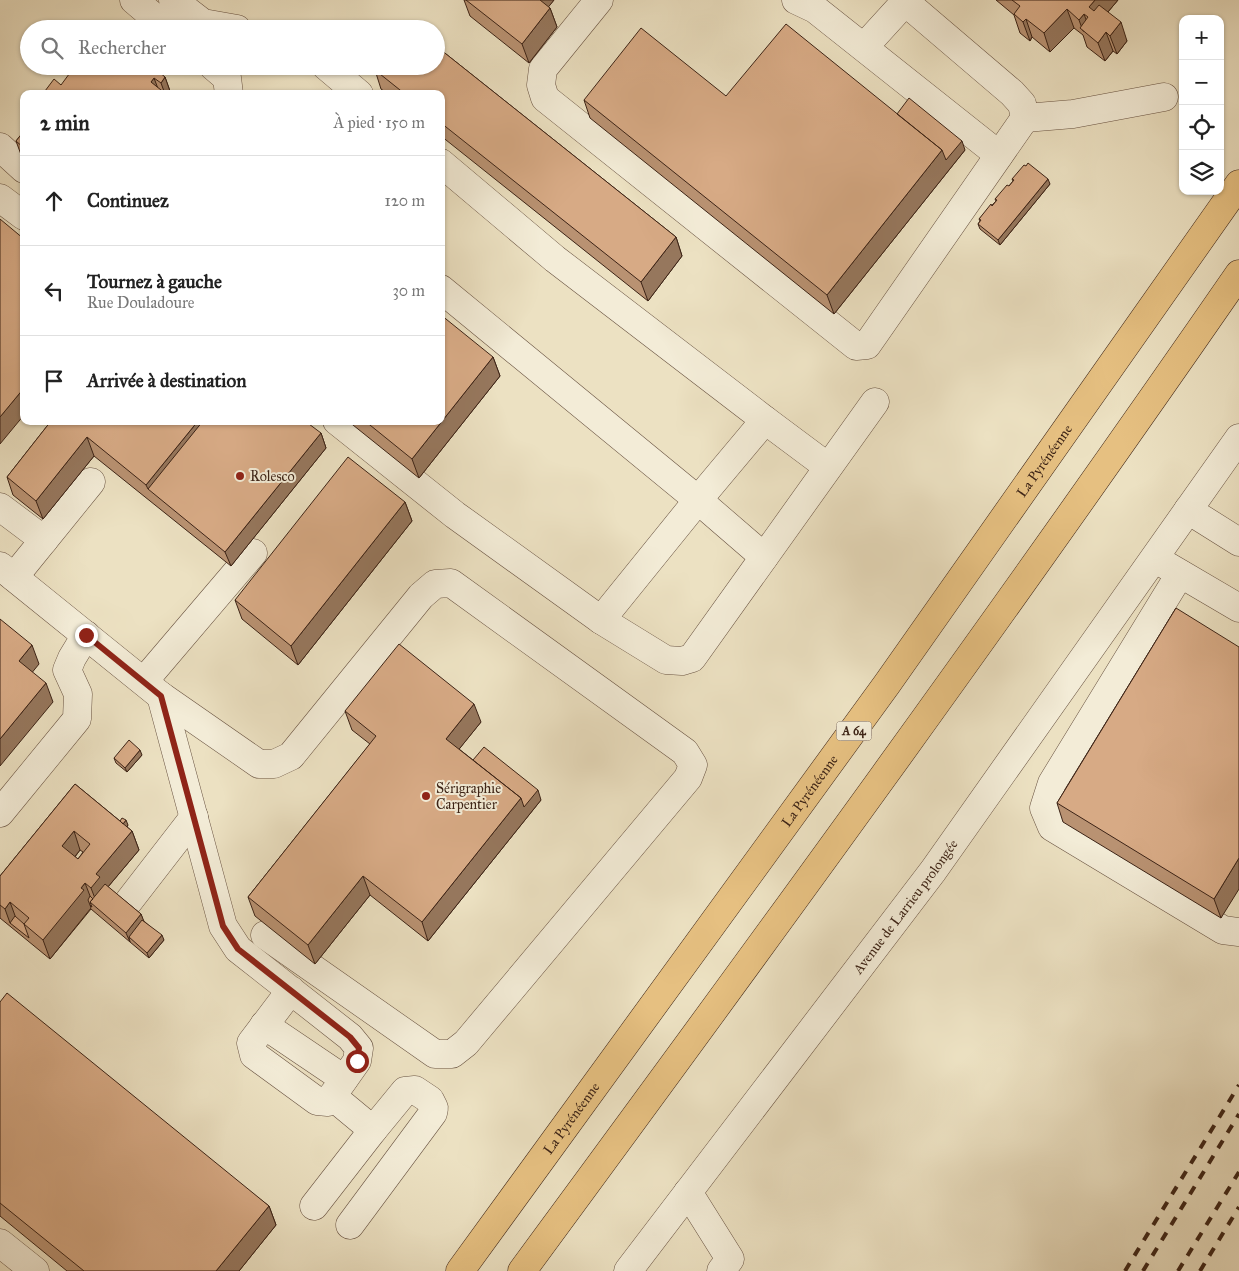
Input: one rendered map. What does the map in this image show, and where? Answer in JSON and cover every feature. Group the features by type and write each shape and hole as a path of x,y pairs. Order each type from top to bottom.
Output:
{"highway":[{"name":"La Pyrénéenne","path":"460,1271 887,684 1239,184"},
{"path":"522,1271 776,927 981,643 1239,274"}],"street":[{"path":"134,0 157,20"},
{"path":"173,0 198,20"},
{"path":"599,0 543,69 541,85 545,98 856,346 867,345 874,336 1025,118 1022,104 1012,93 904,1 864,47"},
{"path":"796,0 815,9 999,155"},
{"path":"224,75 227,78 228,90"},
{"path":"337,75 354,90"},
{"path":"1025,118 1073,114 1164,97"},
{"path":"0,147 20,165"},
{"path":"445,166 555,259 828,467"},
{"path":"0,198 20,213"},
{"path":"445,292 698,500 764,557"},
{"path":"342,425 455,515 601,620 666,660 682,661 692,658 875,402"},
{"path":"601,620 765,420"},
{"name":"Avenue de Larrieu prolongée","path":"628,1271 933,871 1239,438"},
{"path":"91,482 44,540 7,572 152,688 259,764 274,764 291,756 420,596 435,584 451,583 685,752 693,765 688,778 466,1043 452,1054 435,1054 265,935"},
{"path":"0,507 44,540"},
{"path":"1188,510 1239,542"},
{"path":"152,688 253,553"},
{"path":"1154,559 1239,608"},
{"path":"1180,574 1052,783 1044,808 1052,827 1223,930 1239,932"},
{"path":"0,812 77,719 78,694 67,670 86,635"},
{"path":"152,688 194,817 223,926 238,949 291,990 350,1037 359,1048 357,1061 328,1102 316,1102 254,1055 251,1043 291,990"},
{"path":"129,901 194,817"},
{"path":"338,1087 373,1130"},
{"path":"314,1206 405,1091 414,1090 430,1100 434,1108 433,1113 350,1225"},
{"path":"688,1192 730,1259 721,1271"},
{"path":"0,1243 36,1271"}],"building":[{"path":"466,0 540,0 550,8 522,44"},
{"path":"1012,0 1095,0 1089,7 1094,11 1099,5 1121,22 1110,36 1106,32 1098,43 1080,28 1088,17 1084,14 1079,20 1067,9 1044,33 1026,19 1023,22 1014,14 1020,6"},
{"path":"786,24 942,150 827,295 584,100 641,28 726,96"},
{"path":"445,53 676,237 641,282 445,126 445,90 400,90 381,75 445,75"},
{"path":"68,75 163,75 165,77 161,83 154,78 151,82 161,90 46,90 54,79 61,85"},
{"path":"909,98 962,141 946,160 942,150 897,114"},
{"path":"20,136 20,144 16,141"},
{"path":"1028,163 1048,179 998,240 978,224 981,220 979,219 991,204 992,206 997,200 995,199 1007,185 1009,186 1014,180 1012,179 1024,165 1026,166"},
{"path":"0,219 20,236 20,393 0,417"},
{"path":"445,318 493,357 445,417"},
{"path":"48,425 195,425 146,485 87,437 36,501 7,477"},
{"name":"Rolesco","path":"200,425 310,425 321,433 225,552 148,489"},
{"path":"370,425 439,425 412,459"},
{"path":"348,457 405,502 291,646 235,600"},
{"path":"1176,608 1239,647 1239,858 1214,899 1057,803"},
{"path":"0,619 32,645 19,661 46,683 0,739"},
{"name":"Sérigraphie Carpentier","path":"399,644 474,704 446,739 521,798 422,922 363,876 308,945 248,897 376,736 345,711"},
{"path":"129,740 140,750 125,768 114,758"},
{"path":"484,747 538,790 524,807 521,798 473,760"},
{"path":"75,784 132,831 96,874 100,877 91,888 85,883 81,888 84,890 43,940 24,924 29,918 10,902 5,909 0,905 0,876","holes":["74,831 90,844 78,859 62,846"]},
{"path":"122,818 126,820 123,824 120,821"},
{"path":"105,884 141,914 126,933 90,902"},
{"path":"90,896 93,899 90,902 92,907 88,900"},
{"path":"15,916 24,924 29,938 10,923"},
{"path":"142,920 162,935 147,953 129,937"},
{"path":"7,993 269,1206 216,1271 84,1271 0,1203 0,1002"}],"railway":[{"path":"1125,1271 1239,1085"},
{"path":"1143,1271 1239,1114"},
{"path":"1178,1271 1239,1172"},
{"path":"1200,1271 1239,1207"}],"place":[{"name":"Rolesco","path":"240,476"},
{"name":"Sérigraphie Carpentier","path":"426,796"}],"route":[{"path":"86,635 161,696 223,926 238,949 350,1037 359,1048 357,1061"}]}
